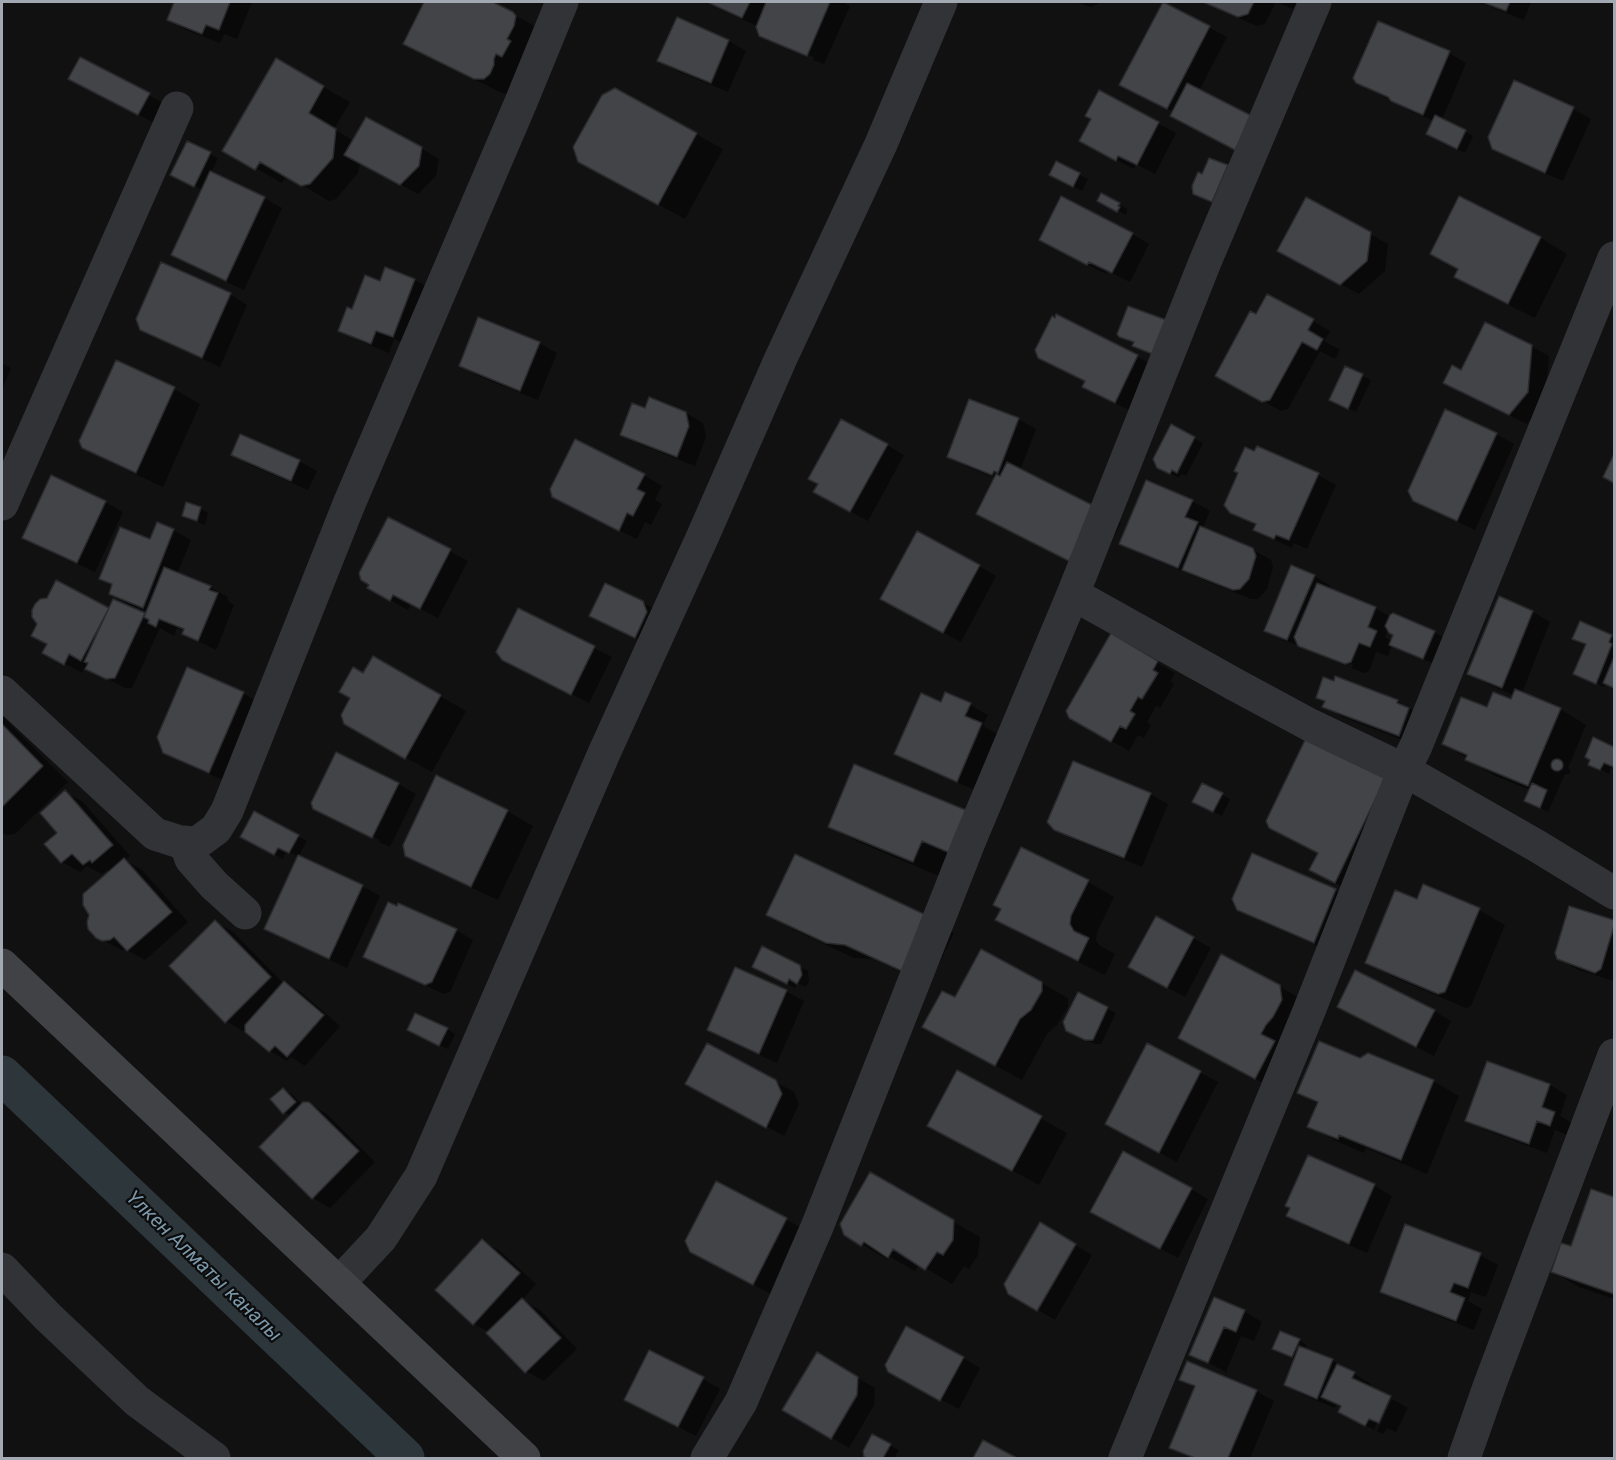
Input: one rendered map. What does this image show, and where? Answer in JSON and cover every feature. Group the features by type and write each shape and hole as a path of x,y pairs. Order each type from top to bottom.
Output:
{"street":[{"path":"2,692 155,834 169,839 197,843 216,830 227,811 349,504 521,102 561,2"},
{"path":"339,1283 381,1238 421,1176 600,762 781,358 881,144 940,2"},
{"path":"707,1458 741,1402 817,1227 970,840 1201,273 1315,2"},
{"path":"2,504 177,108"},
{"path":"1125,1458 1614,258"},
{"path":"1072,594 1300,720 1404,770 1614,893"},
{"path":"185,842 192,859 214,885 245,913"},
{"path":"2,965 524,1458"},
{"path":"1464,1458 1614,1055"},
{"path":"2,1269 48,1317 137,1401 213,1458"}],"building":[{"path":"174,2 230,2 219,30 206,25 202,34 167,20"},
{"path":"424,2 493,2 513,12 516,16 514,26 507,39 511,41 502,57 496,54 490,74 484,79 474,79 403,44"},
{"path":"707,2 750,2 742,18"},
{"path":"766,2 830,2 807,56 759,36 756,27"},
{"path":"1163,2 1210,26 1167,109 1119,85"},
{"path":"1203,2 1254,2 1248,14 1238,17"},
{"path":"1482,2 1510,2 1506,11"},
{"path":"677,17 729,40 711,83 657,61"},
{"path":"1378,21 1450,51 1423,115 1356,83 1353,78"},
{"path":"80,57 150,93 138,115 68,79"},
{"path":"276,58 324,86 309,113 336,129 333,158 310,184 301,186 260,162 255,170 222,151"},
{"path":"1514,80 1574,107 1545,173 1492,149 1488,137"},
{"path":"1187,83 1252,116 1235,150 1170,116"},
{"path":"615,88 697,133 658,205 578,162 573,147 602,95"},
{"path":"1099,90 1159,122 1137,165 1118,156 1116,161 1079,141 1091,119 1085,116"},
{"path":"1435,115 1466,130 1457,149 1426,134"},
{"path":"366,117 422,147 419,166 400,185 344,155"},
{"path":"187,141 211,152 194,187 170,175"},
{"path":"1209,158 1228,165 1212,202 1193,194 1192,186 1198,172 1202,174"},
{"path":"1056,161 1080,173 1073,187 1049,175"},
{"path":"210,171 265,197 226,281 171,255"},
{"path":"1101,193 1120,203 1117,212 1097,201"},
{"path":"1061,196 1133,233 1112,273 1089,262 1087,265 1039,240"},
{"path":"1459,196 1541,237 1508,304 1454,277 1458,269 1430,254"},
{"path":"1306,197 1371,232 1367,261 1340,285 1277,251"},
{"path":"161,262 231,293 202,358 140,330 136,319"},
{"path":"385,267 415,279 393,337 376,331 371,344 338,331 347,307 352,309 365,275 380,281"},
{"path":"1267,294 1314,319 1308,330 1323,339 1317,350 1302,342 1270,400 1262,402 1215,376 1250,311 1256,314"},
{"path":"1128,306 1169,321 1155,355 1132,346 1134,342 1119,337 1117,334"},
{"path":"1056,314 1138,355 1115,403 1082,387 1085,381 1038,358 1035,350 1052,316 1055,318"},
{"path":"478,317 540,342 520,391 459,366"},
{"path":"1485,322 1532,345 1528,392 1509,415 1443,383 1452,365 1461,370"},
{"path":"116,360 175,387 136,473 82,448 79,441"},
{"path":"1345,366 1363,374 1348,409 1329,400"},
{"path":"649,397 686,412 689,426 677,457 620,435 632,403 645,408"},
{"path":"969,399 1019,418 998,473 994,471 992,475 947,457"},
{"path":"1445,409 1497,433 1457,521 1413,501 1408,491"},
{"path":"841,419 888,444 850,512 813,492 818,484 808,479"},
{"path":"1171,424 1195,437 1177,473 1172,470 1170,474 1157,468 1153,459"},
{"path":"240,434 300,460 291,481 231,455"},
{"path":"575,439 645,474 637,489 645,493 633,516 627,513 619,531 552,497 550,489"},
{"path":"1257,446 1319,473 1289,540 1276,535 1274,539 1253,530 1256,524 1230,513 1224,505 1238,473 1234,471 1245,447 1254,451"},
{"path":"1614,454 1614,483 1603,477"},
{"path":"1007,462 1096,507 1069,561 976,514 996,474 1000,476"},
{"path":"51,475 106,501 77,563 22,538"},
{"path":"1146,480 1193,500 1185,517 1198,522 1178,568 1119,544"},
{"path":"186,502 201,507 197,521 182,516"},
{"path":"388,517 451,549 420,609 393,595 390,601 367,588 369,585 361,580 359,573"},
{"path":"157,522 174,529 143,608 109,594 112,584 99,579 120,527 150,539"},
{"path":"1200,526 1253,548 1256,556 1249,579 1240,589 1233,590 1182,570"},
{"path":"917,531 980,565 943,633 880,599"},
{"path":"1291,565 1315,575 1287,640 1264,631"},
{"path":"164,567 211,586 209,590 218,593 198,641 182,634 184,629 159,619 156,627 148,623 149,620 144,617"},
{"path":"56,580 109,608 81,661 69,654 64,665 42,653 47,644 31,636 37,624 32,617 32,610 40,599 47,598"},
{"path":"605,583 643,601 647,612 635,638 589,616"},
{"path":"1317,583 1376,607 1368,627 1377,631 1370,647 1359,643 1351,662 1345,664 1298,646 1294,637"},
{"path":"1499,596 1533,611 1502,688 1467,674"},
{"path":"113,599 145,613 115,678 106,679 85,669 88,663 84,662"},
{"path":"518,608 595,646 571,695 502,660 496,652"},
{"path":"1393,613 1435,631 1423,659 1389,645 1393,635 1385,626"},
{"path":"1580,621 1612,635 1609,642 1612,644 1596,684 1573,674 1586,644 1572,639"},
{"path":"1111,633 1158,661 1153,670 1158,673 1142,699 1138,697 1130,711 1135,714 1126,729 1120,726 1111,742 1069,718 1066,711"},
{"path":"373,656 441,695 405,759 344,724 341,715 350,698 339,692 353,667 363,673"},
{"path":"1614,657 1614,688 1603,683"},
{"path":"187,667 244,692 209,773 163,753 157,737"},
{"path":"1335,676 1398,700 1397,703 1409,708 1399,736 1322,707 1325,701 1316,698 1323,677 1334,681"},
{"path":"1515,689 1561,708 1528,786 1465,760 1467,755 1442,744 1461,697 1487,707 1493,692 1511,699"},
{"path":"945,692 971,703 965,716 982,723 957,782 894,754 921,693 941,702"},
{"path":"2,724 43,766 2,807"},
{"path":"1593,737 1614,747 1614,767 1604,763 1600,770 1588,765 1590,760 1585,757"},
{"path":"1306,738 1386,777 1335,883 1309,870 1318,853 1269,828 1266,821"},
{"path":"336,752 399,783 372,838 313,809 311,803"},
{"path":"1557,759 1563,765 1557,771 1551,765"},
{"path":"1073,761 1151,793 1124,858 1054,830 1047,822"},
{"path":"854,764 968,811 950,853 922,841 913,862 828,827"},
{"path":"436,775 508,810 471,887 405,856 403,845"},
{"path":"1202,783 1223,793 1213,812 1192,802"},
{"path":"1532,783 1547,790 1540,808 1524,801"},
{"path":"65,790 113,845 92,863 90,860 83,865 72,854 61,863 44,844 57,833 40,813"},
{"path":"254,811 299,835 289,853 278,848 274,855 240,837"},
{"path":"1021,847 1089,880 1071,916 1070,924 1074,931 1089,938 1078,961 995,920 1001,909 993,905"},
{"path":"1252,853 1336,889 1314,943 1237,910 1232,899"},
{"path":"795,854 928,916 902,971 845,945 826,943 766,915"},
{"path":"298,855 363,885 329,959 264,929"},
{"path":"124,858 172,912 127,951 114,937 102,941 96,938 88,929 89,915 83,905 83,894"},
{"path":"1423,884 1480,908 1445,992 1438,994 1365,963 1395,890 1417,899"},
{"path":"388,902 397,906 398,903 457,929 432,982 425,985 363,957"},
{"path":"1569,906 1614,920 1601,969 1595,973 1557,959 1555,953"},
{"path":"1156,916 1194,937 1167,988 1128,967"},
{"path":"215,920 271,977 225,1023 169,966"},
{"path":"762,946 800,965 802,975 797,984 789,979 787,984 752,967"},
{"path":"981,949 1042,982 1042,991 1031,1010 1020,1019 995,1066 922,1027 942,991 955,997"},
{"path":"1221,954 1280,985 1282,1000 1261,1034 1275,1041 1255,1079 1178,1038"},
{"path":"735,967 787,990 759,1054 707,1030"},
{"path":"1355,970 1435,1010 1416,1047 1337,1007"},
{"path":"284,981 324,1015 287,1057 275,1046 269,1052 245,1032 245,1025"},
{"path":"1078,992 1108,1007 1093,1040 1085,1040 1066,1031 1063,1022"},
{"path":"415,1013 448,1028 439,1046 407,1030"},
{"path":"1319,1041 1360,1058 1368,1053 1434,1080 1401,1160 1339,1135 1338,1139 1307,1127 1318,1102 1297,1093"},
{"path":"707,1043 776,1080 782,1094 766,1128 685,1084"},
{"path":"1147,1043 1201,1071 1159,1153 1105,1124"},
{"path":"1487,1061 1550,1084 1542,1107 1555,1112 1550,1126 1537,1121 1529,1144 1465,1121"},
{"path":"957,1070 1042,1116 1012,1171 927,1126"},
{"path":"283,1088 296,1102 283,1114 270,1099"},
{"path":"303,1102 309,1102 359,1151 312,1199 259,1147"},
{"path":"1123,1151 1192,1188 1160,1249 1090,1212"},
{"path":"1308,1155 1375,1184 1349,1244 1286,1216 1290,1208 1285,1206"},
{"path":"870,1172 954,1220 953,1240 943,1255 937,1252 925,1270 893,1249 888,1258 864,1242 861,1246 844,1235 840,1224"},
{"path":"716,1181 787,1218 753,1285 690,1252 685,1241"},
{"path":"1591,1189 1614,1197 1614,1294 1551,1272 1561,1243 1571,1246"},
{"path":"1040,1222 1076,1244 1037,1311 1008,1294 1004,1284"},
{"path":"1405,1224 1481,1253 1468,1288 1454,1283 1450,1292 1465,1298 1456,1321 1380,1292"},
{"path":"482,1239 520,1273 473,1325 435,1290"},
{"path":"1214,1297 1245,1310 1236,1332 1224,1327 1208,1363 1189,1355"},
{"path":"522,1298 561,1338 525,1373 486,1333"},
{"path":"906,1326 964,1357 940,1401 888,1372 885,1365"},
{"path":"1280,1331 1300,1339 1292,1357 1272,1349"},
{"path":"1299,1346 1333,1359 1317,1399 1284,1385"},
{"path":"649,1350 704,1377 678,1427 624,1400"},
{"path":"817,1352 858,1377 857,1395 831,1439 782,1410"},
{"path":"1187,1361 1257,1390 1228,1458 1195,1458 1169,1448 1195,1386 1179,1380"},
{"path":"1337,1364 1355,1372 1352,1378 1391,1396 1379,1423 1369,1419 1365,1426 1338,1412 1341,1406 1321,1397"},
{"path":"872,1434 891,1444 883,1458 864,1457 863,1451"},
{"path":"983,1440 1017,1458 973,1458"}],"waterway":[{"name":"Үлкен Алматы каналы","path":"2,1075 405,1458"}]}
